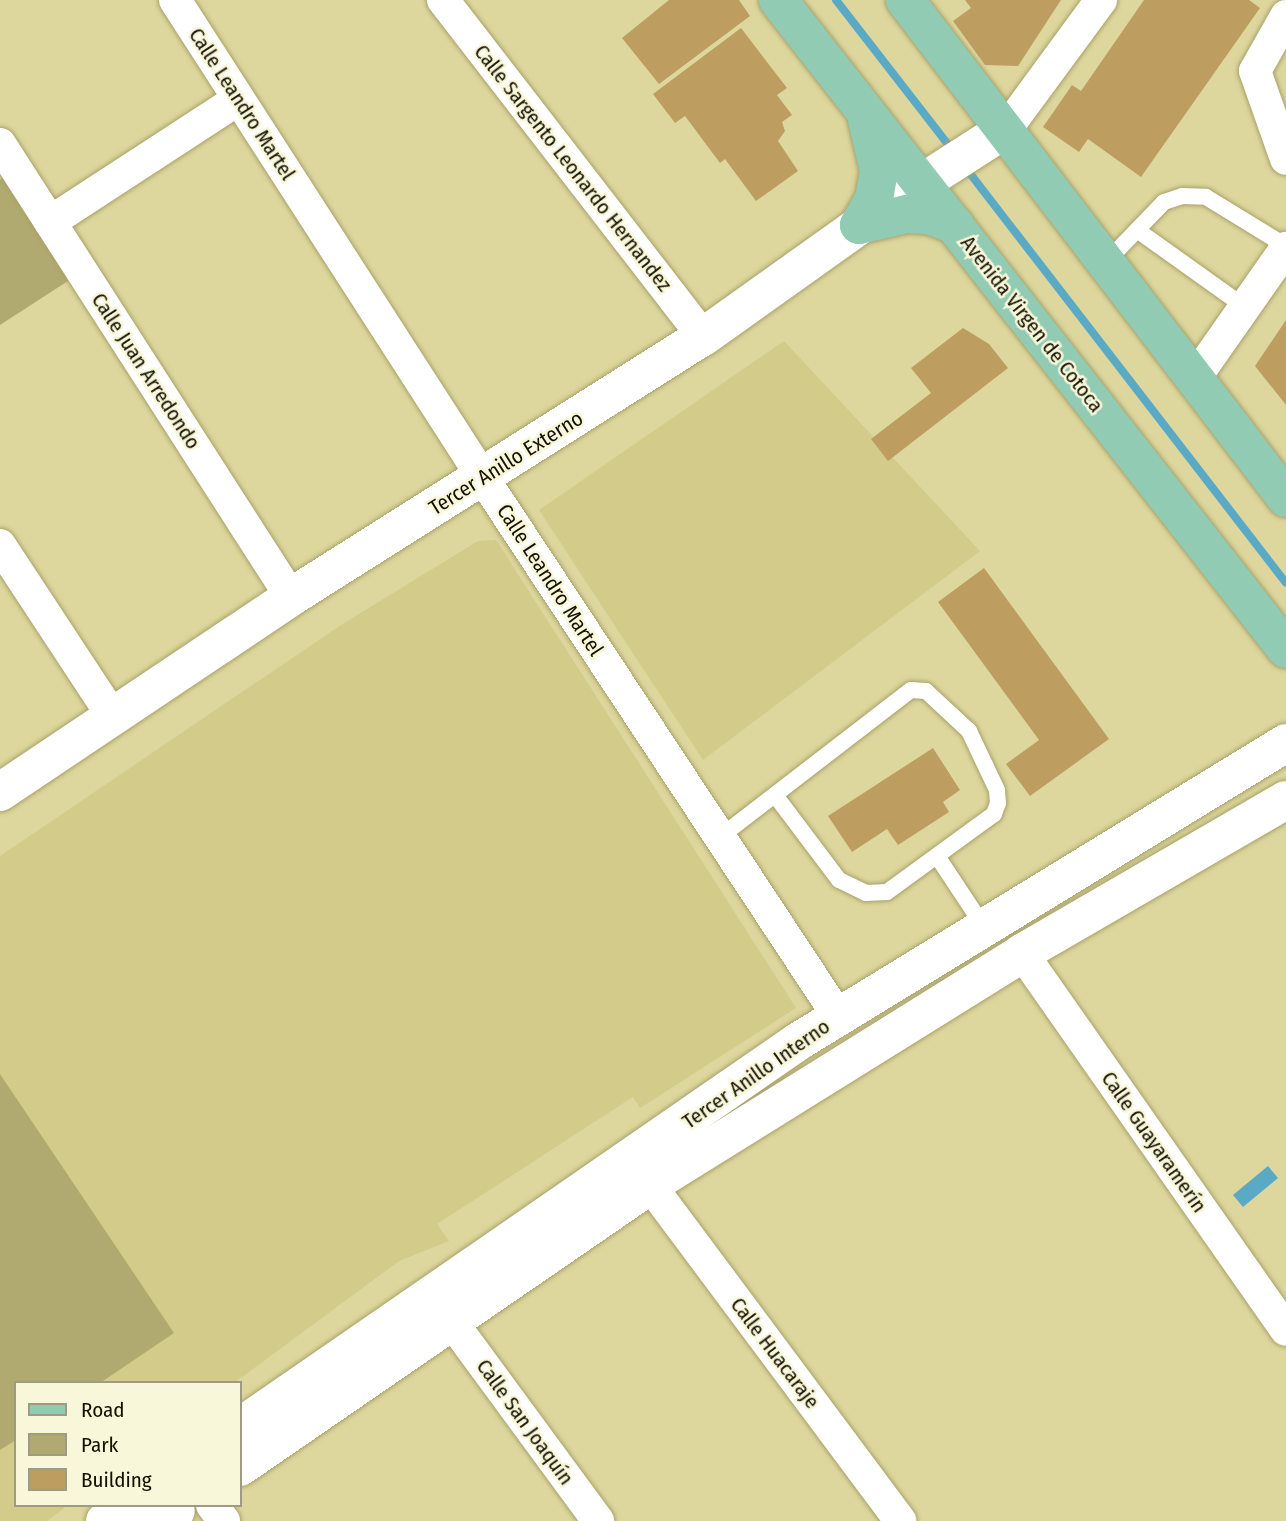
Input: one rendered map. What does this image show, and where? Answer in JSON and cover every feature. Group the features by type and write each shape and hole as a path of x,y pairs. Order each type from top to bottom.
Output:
{"main road":[{"name":"Avenida Virgen de Cotoca","path":"778,0 865,111 932,177 955,225 1286,649"},
{"path":"905,0 1000,133 1107,261 1286,498"},
{"path":"859,225 874,199 879,171 865,111"},
{"name":"Tercer Anillo Externo","path":"0,792 111,714 291,597 703,337 859,225 1000,133"},
{"path":"859,225 907,214 929,215 955,225"},
{"name":"Tercer Anillo Interno","path":"242,1426 697,1116 838,1016 1286,743"},
{"path":"1022,953 1017,939 1023,927 1166,839 1199,798"},
{"name":"Tercer Anillo Interno","path":"242,1466 650,1185 1022,953 1286,800"},
{"path":"650,1185 659,1170 706,1128 840,1037 838,1016"},
{"path":"242,1446 420,1324 443,1319 452,1322 454,1305 460,1299 617,1190 697,1116"}],"street":[{"name":"Calle Leandro Martel","path":"176,0 483,478 838,1016"},
{"name":"Calle Sargento Leonardo Hernandez","path":"443,0 703,337"},
{"path":"1000,133 1101,0"},
{"path":"1286,16 1255,71 1286,159"},
{"path":"50,222 239,99"},
{"name":"Calle Juan Arredondo","path":"0,144 291,597"},
{"path":"1195,377 1286,247"},
{"path":"0,545 111,714"},
{"name":"Calle Guayaramerín","path":"1022,953 1286,1330"},
{"name":"Calle Huacaraje","path":"650,1185 900,1521"},
{"name":"Calle San Joaquín","path":"452,1322 598,1521"},
{"path":"152,1512 224,1521"}],"lane":[{"path":"1107,261 1164,202 1182,196 1206,197 1286,247"},
{"path":"1137,230 1245,307"},
{"path":"720,836 911,690 926,691 969,731 997,790 998,803 995,814 887,892 866,893 839,880 775,795"},
{"path":"937,856 984,928"}],"shaded area":[{"path":"784,341 980,551 703,760 539,510"},
{"path":"496,540 796,1008 640,1108 633,1097 437,1224 449,1241 399,1261 237,1381 14,1381 14,1507 65,1507 47,1521 0,1521 0,856 341,625 478,541"}],"green space":[{"path":"4,177 71,279 0,325 0,180"},
{"path":"0,1074 174,1333 103,1381 14,1381 14,1441 0,1450"}],"water":[{"path":"1268,1166 1278,1178 1243,1207 1233,1195"}],"building":[{"path":"669,0 739,0 750,16 659,84 622,38"},
{"path":"965,0 1061,0 1018,66 985,65 953,21 971,8"},
{"path":"1144,0 1249,0 1260,8 1141,177 1088,139 1079,152 1043,127 1072,85 1081,91"},
{"path":"741,28 787,88 777,95 792,115 782,122 785,131 778,141 798,171 756,201 725,159 720,163 685,116 675,123 653,94"},
{"path":"1286,320 1286,405 1255,366"},
{"path":"963,328 989,344 1008,368 888,461 871,439 931,393 911,368"},
{"path":"984,568 1109,739 1030,796 1006,764 1039,740 938,602"},
{"path":"933,748 960,790 943,802 949,812 898,845 887,829 852,852 828,816"}],"waterway":[{"path":"836,0 953,151"},
{"path":"965,167 1286,583"}]}
